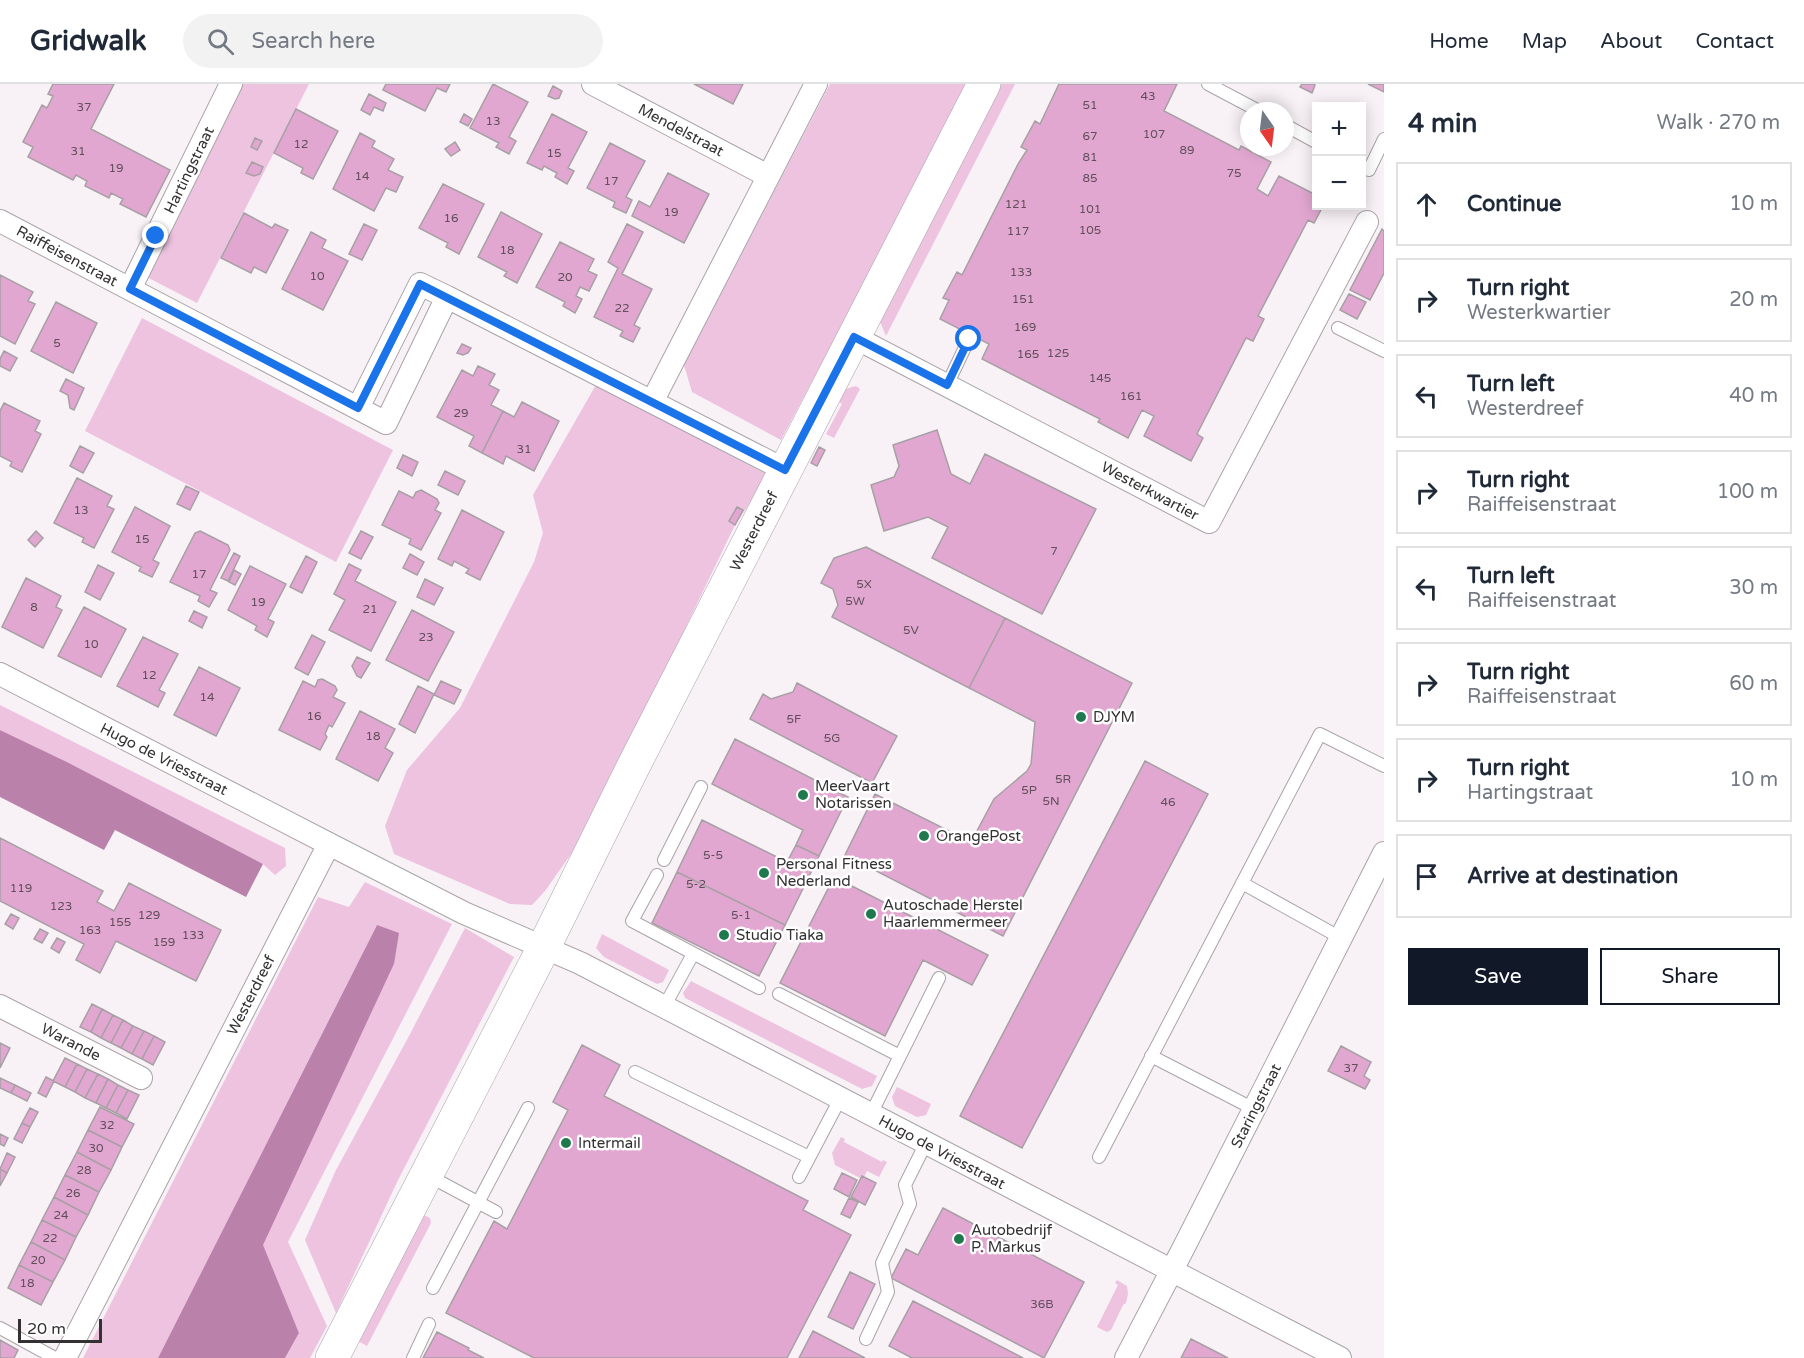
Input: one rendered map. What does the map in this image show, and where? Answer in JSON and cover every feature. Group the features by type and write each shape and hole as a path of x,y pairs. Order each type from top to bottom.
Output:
{"street":[{"name":"Hartingstraat","path":"130,289 231,84"},
{"name":"Mendelstraat","path":"593,84 768,176"},
{"path":"652,402 816,84"},
{"name":"Westerdreef","path":"332,1358 428,1175 634,765 984,84"},
{"name":"Raiffeisenstraat","path":"0,221 386,423 447,297"},
{"name":"Westerkwartier","path":"854,337 1209,522 1367,222"},
{"path":"358,408 420,284 785,470"},
{"name":"Hugo de Vriesstraat","path":"0,674 328,844"},
{"path":"328,844 464,913 543,949"},
{"name":"Westerdreef","path":"65,1358 328,844"},
{"name":"Staringstraat","path":"1126,1358 1384,853"},
{"name":"Hugo de Vriesstraat","path":"543,949 573,959 1340,1358"},
{"name":"Warande","path":"0,1006 141,1078"}],"lane":[{"path":"1208,84 1242,102"},
{"path":"1294,130 1312,139"},
{"path":"1366,168 1369,170 1384,139"},
{"path":"1338,328 1384,351"},
{"path":"947,385 969,339"},
{"path":"1099,1157 1320,734 1384,766"},
{"path":"664,860 701,787"},
{"path":"657,874 633,921 759,988"},
{"path":"1242,883 1341,938"},
{"path":"664,1007 693,954"},
{"path":"871,1114 939,978"},
{"path":"779,994 900,1056"},
{"path":"1151,1056 1254,1109"},
{"path":"635,1072 809,1158"},
{"path":"799,1176 840,1099"},
{"path":"434,1288 528,1108"},
{"path":"866,1339 888,1292 882,1263 910,1204 905,1185 926,1143"},
{"path":"428,1175 496,1212"},
{"path":"412,1358 429,1324"},
{"path":"0,1328 55,1358"}],"shaded area":[{"path":"240,84 309,84 197,303 141,274"},
{"path":"830,84 969,84 781,440 692,392 684,365"},
{"path":"1000,84 1015,84 886,336 879,322"},
{"path":"142,318 393,450 336,562 85,431"},
{"path":"597,383 768,475 734,527 638,726 571,854 545,891 532,905 510,904 394,854 385,826 407,770 460,708 534,562 543,533 533,495"},
{"path":"856,386 860,389 834,438 826,434 842,404 838,401 846,389"},
{"path":"0,705 285,848 286,866 275,875 263,864 67,762 0,730"},
{"path":"0,730 67,762 263,864 246,897 115,830 104,850 0,797"},
{"path":"365,882 452,924 288,1242 327,1326 310,1358 285,1358 299,1333 262,1245 394,964 377,925 158,1358 83,1358 318,897 349,907"},
{"path":"377,925 399,933 394,964 263,1245 299,1333 285,1358 158,1358"},
{"path":"465,928 514,957 398,1180 336,1313 305,1240 336,1170"},
{"path":"602,934 669,970 663,982 657,984 604,957 596,948"},
{"path":"691,981 877,1076 872,1086 862,1089 685,998 683,993"},
{"path":"897,1087 931,1104 926,1115 917,1117 895,1106 892,1097"},
{"path":"841,1137 845,1139 844,1142 882,1162 883,1160 887,1162 879,1177 867,1171 864,1177 860,1178 835,1165 832,1153"},
{"path":"424,1215 430,1218 431,1223 367,1346 356,1340"},
{"path":"1117,1280 1127,1286 1128,1294 1126,1303 1111,1330 1107,1332 1097,1327 1118,1285 1115,1283"}],"building":[{"path":"53,84 114,84 91,129 170,170 146,217 120,204 123,199 111,193 109,198 85,186 87,181 76,175 73,180 28,157 33,147 23,142 42,105 47,108 53,96 48,94"},
{"path":"386,84 450,84 446,92 437,88 425,111 383,90"},
{"path":"493,84 528,102 509,137 516,141 509,154 496,147 499,143 470,128"},
{"path":"694,84 743,84 733,104"},
{"path":"1059,84 1177,84 1164,111 1239,150 1240,148 1240,156 1260,156 1271,162 1257,189 1268,196 1279,176 1312,193 1312,210 1321,210 1314,223 1308,220 1258,316 1264,319 1253,341 1246,338 1197,434 1203,438 1191,461 1144,436 1154,416 1142,410 1128,438 1098,422 1100,419 982,359 989,344 940,319 949,300 943,298 957,272 962,275 1027,150 1021,147 1035,121 1040,124"},
{"path":"1302,84 1315,85 1312,93 1300,87"},
{"path":"1368,84 1384,84 1384,92"},
{"path":"553,86 562,91 559,98 548,96"},
{"path":"369,94 386,103 383,111 374,107 370,115 361,110"},
{"path":"296,109 338,131 313,179 301,173 303,168 274,153"},
{"path":"464,114 472,119 468,126 460,122"},
{"path":"552,114 587,132 568,168 574,171 567,184 555,177 557,173 544,166 542,170 527,163"},
{"path":"360,133 375,141 372,147 394,159 388,170 403,177 396,192 386,188 374,211 333,189"},
{"path":"255,138 262,141 257,150 251,147"},
{"path":"455,142 460,150 451,156 445,149"},
{"path":"610,143 645,161 626,197 632,200 626,213 613,207 615,202 587,188"},
{"path":"252,162 263,167 260,174 254,176 246,173"},
{"path":"668,173 709,194 684,243 632,216 639,201 650,207"},
{"path":"443,184 484,204 459,254 446,247 448,243 419,228"},
{"path":"501,212 542,234 517,283 504,276 507,272 478,257"},
{"path":"244,213 272,228 275,224 288,230 266,273 254,267 251,273 221,258"},
{"path":"364,224 377,230 362,260 349,254"},
{"path":"627,224 643,232 622,274 652,289 634,325 640,328 633,342 620,336 623,331 594,317 618,268 608,262"},
{"path":"1382,229 1384,231 1384,273 1370,300 1350,290"},
{"path":"311,232 326,240 322,248 348,261 323,310 282,289"},
{"path":"560,242 594,259 588,271 597,275 589,291 580,287 576,296 582,299 575,313 563,306 565,302 536,287"},
{"path":"0,275 33,292 28,301 35,304 15,344 0,336"},
{"path":"1349,294 1366,302 1357,319 1340,310"},
{"path":"56,302 97,323 73,373 31,351"},
{"path":"462,344 471,348 463,355 457,353"},
{"path":"4,351 17,358 10,371 0,366 0,359"},
{"path":"478,366 495,374 489,385 499,390 491,405 503,411 482,453 469,446 474,436 437,417 462,370 473,376"},
{"path":"66,379 84,388 74,410 70,408 68,395 60,391"},
{"path":"522,402 559,421 534,471 506,456 503,464 482,453 503,411 514,417"},
{"path":"4,403 40,421 35,431 41,434 22,472 10,466 12,462 0,456 0,411"},
{"path":"937,430 951,474 970,484 985,454 1096,509 1042,614 932,558 948,527 928,517 884,531 871,485 894,477 899,466 893,445"},
{"path":"80,446 94,453 83,473 70,466"},
{"path":"819,447 825,450 817,466 811,463"},
{"path":"403,455 418,462 412,476 397,468"},
{"path":"445,471 465,481 458,495 438,485"},
{"path":"77,478 112,496 107,506 114,509 94,548 82,542 84,538 54,523"},
{"path":"186,486 199,492 190,510 177,504"},
{"path":"421,490 437,499 439,503 435,510 441,513 421,550 409,544 411,539 382,525 399,491 413,498 416,492"},
{"path":"135,507 170,526 153,560 159,563 152,577 139,571 141,567 112,552"},
{"path":"737,507 743,510 735,525 729,521"},
{"path":"462,510 504,532 480,580 466,573 469,569 454,561 452,566 438,559"},
{"path":"36,531 43,538 35,547 28,540"},
{"path":"200,531 228,545 230,550 210,590 217,593 209,607 198,601 200,596 170,582 195,533"},
{"path":"361,531 373,537 361,559 349,553"},
{"path":"866,547 1005,618 969,688 832,617 838,605 833,589 821,583 834,558"},
{"path":"234,553 240,556 228,581 221,578"},
{"path":"410,554 424,562 417,575 403,568"},
{"path":"306,556 317,562 302,593 290,587"},
{"path":"349,564 361,570 355,581 396,602 371,651 329,630 345,600 334,594"},
{"path":"98,565 114,573 100,600 85,592"},
{"path":"250,566 286,584 268,619 274,622 267,637 255,630 257,626 228,610"},
{"path":"234,570 241,574 235,585 229,582"},
{"path":"26,578 61,596 56,607 62,610 43,648 2,627"},
{"path":"425,579 443,588 434,605 417,597"},
{"path":"84,607 126,629 101,677 58,656"},
{"path":"412,610 454,632 428,681 386,660"},
{"path":"194,611 207,617 202,628 189,621"},
{"path":"1005,618 1132,683 1003,936 845,855 875,794 971,842 994,799 1027,771 1031,764 1035,722 969,688"},
{"path":"312,635 325,642 308,675 295,668"},
{"path":"143,637 178,654 159,690 165,693 158,707 117,686"},
{"path":"357,657 370,663 361,678 357,676 352,666"},
{"path":"199,667 240,688 216,736 174,715"},
{"path":"322,679 335,686 337,690 333,697 345,703 332,727 329,725 325,734 327,737 320,750 279,730 303,681 315,687 318,680"},
{"path":"441,681 461,690 454,704 434,695"},
{"path":"797,683 897,736 872,783 750,719 763,694 771,699 793,692"},
{"path":"418,686 434,694 415,733 399,724"},
{"path":"360,711 395,729 385,748 393,753 378,781 336,759"},
{"path":"735,739 848,797 819,856 796,845 803,830 712,784"},
{"path":"1145,761 1208,794 1022,1148 960,1116"},
{"path":"702,820 787,862 796,845 819,856 785,925 677,872"},
{"path":"0,838 103,891 97,902 114,911 129,883 221,930 196,981 116,941 100,973 76,960 84,944 0,901"},
{"path":"677,872 785,925 759,976 652,923"},
{"path":"834,877 988,955 972,985 923,960 885,1036 780,983"},
{"path":"11,914 19,918 13,929 5,924"},
{"path":"40,929 48,933 42,943 34,939"},
{"path":"57,938 65,942 59,953 51,948"},
{"path":"92,1004 102,1009 91,1032 80,1027"},
{"path":"102,1009 113,1015 101,1038 91,1032"},
{"path":"113,1015 123,1020 111,1043 101,1038"},
{"path":"123,1020 133,1026 121,1048 111,1043"},
{"path":"133,1026 144,1031 132,1054 121,1048"},
{"path":"144,1031 154,1036 142,1059 132,1054"},
{"path":"154,1036 165,1042 153,1065 142,1059"},
{"path":"0,1043 10,1048 0,1068"},
{"path":"582,1045 620,1065 604,1096 808,1201 803,1210 851,1235 787,1358 534,1358 446,1313 494,1221 507,1229 568,1110 553,1102"},
{"path":"1341,1046 1371,1062 1364,1076 1370,1080 1365,1089 1328,1071"},
{"path":"65,1058 77,1064 65,1087 53,1081"},
{"path":"77,1064 87,1069 75,1092 65,1087"},
{"path":"87,1069 98,1074 85,1098 75,1092"},
{"path":"98,1074 108,1079 96,1103 85,1098"},
{"path":"46,1077 54,1081 46,1097 38,1093"},
{"path":"0,1078 15,1085 11,1093 0,1088"},
{"path":"108,1079 118,1085 106,1108 96,1103"},
{"path":"15,1085 31,1093 27,1101 11,1093"},
{"path":"118,1085 128,1090 116,1113 106,1108"},
{"path":"128,1090 139,1095 127,1119 116,1113"},
{"path":"100,1107 134,1124 122,1147 88,1130"},
{"path":"30,1108 38,1112 30,1127 22,1123"},
{"path":"22,1123 30,1127 22,1143 14,1139"},
{"path":"88,1130 122,1147 111,1170 77,1152"},
{"path":"0,1134 8,1138 4,1146 0,1144"},
{"path":"77,1152 111,1170 99,1192 65,1175"},
{"path":"7,1153 15,1157 7,1173 0,1169"},
{"path":"0,1169 7,1173 0,1186"},
{"path":"842,1173 857,1180 849,1197 834,1189"},
{"path":"65,1175 99,1192 88,1215 54,1197"},
{"path":"862,1176 876,1183 865,1205 851,1197"},
{"path":"54,1197 88,1215 76,1237 42,1220"},
{"path":"849,1198 858,1202 850,1218 841,1214"},
{"path":"943,1208 1084,1282 1044,1358 891,1278 906,1249 918,1255"},
{"path":"42,1220 76,1237 65,1260 31,1242"},
{"path":"31,1242 65,1260 53,1282 19,1265"},
{"path":"19,1265 53,1282 41,1305 8,1288"},
{"path":"850,1272 875,1284 853,1329 828,1317"},
{"path":"913,1301 1023,1358 912,1358 889,1346"},
{"path":"813,1331 865,1358 799,1358"},
{"path":"437,1332 469,1348 468,1350 484,1358 423,1358"},
{"path":"1191,1339 1228,1358 1181,1358"},
{"path":"0,1340 18,1350 14,1358 0,1358"}],"place":[{"name":"DJYM","path":"1081,717"},
{"name":"MeerVaart Notarissen","path":"803,795"},
{"name":"OrangePost","path":"924,836"},
{"name":"Personal Fitness Nederland","path":"764,873"},
{"name":"Autoschade Herstel Haarlemmermeer","path":"871,914"},
{"name":"Studio Tiaka","path":"724,935"},
{"name":"Intermail","path":"566,1143"},
{"name":"Autobedrijf P. Markus","path":"959,1239"}],"route":[{"path":"156,236 130,289 358,408 420,284 785,470 854,337 947,385 969,339"}]}
